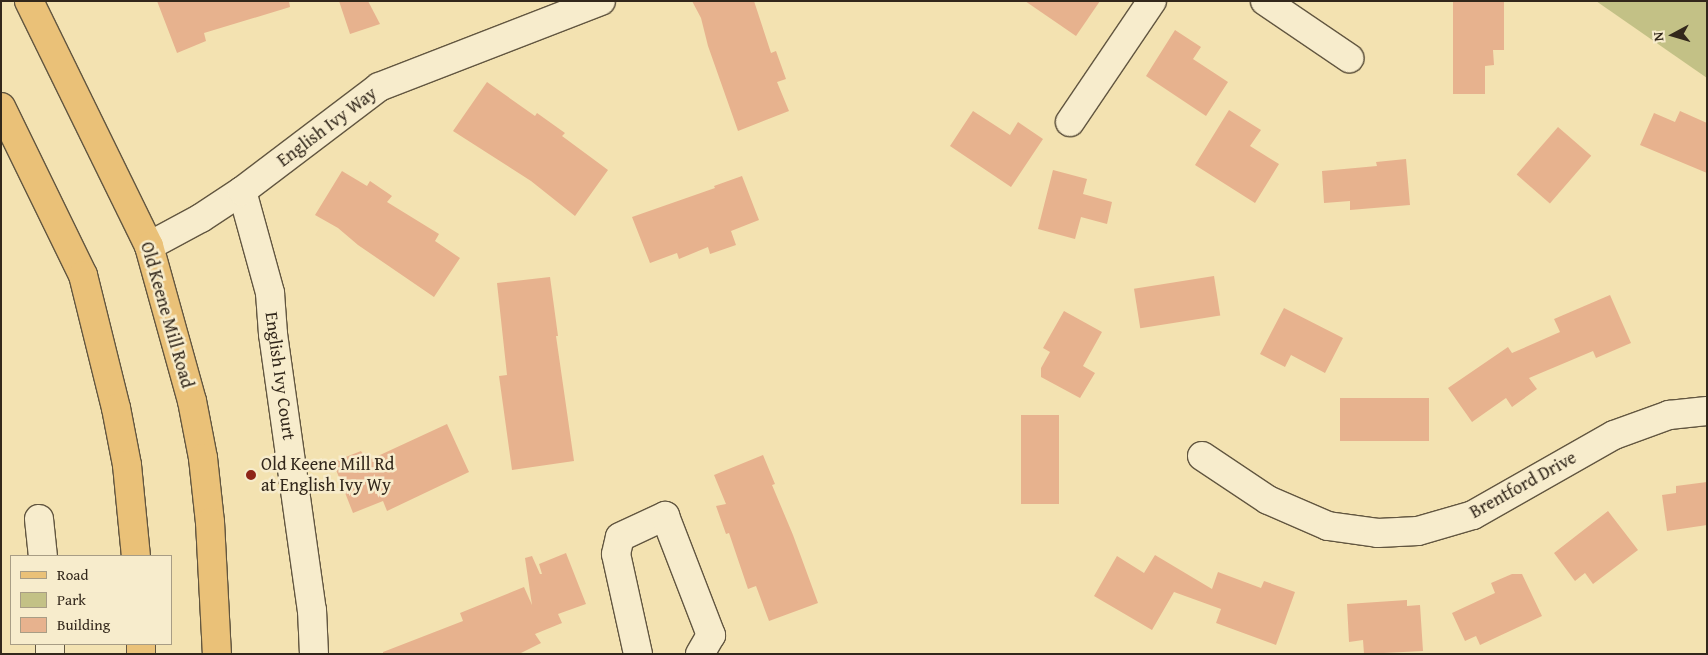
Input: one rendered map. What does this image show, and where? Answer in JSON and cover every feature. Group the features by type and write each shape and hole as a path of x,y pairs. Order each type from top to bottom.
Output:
{"main road":[{"name":"Old Keene Mill Road","path":"29,1 149,246 192,401 203,458 210,522 217,654"},
{"path":"1,107 83,275 118,417 127,465 136,555"}],"street":[{"name":"English Ivy Way","path":"149,246 201,218 242,191 379,87 601,1"},
{"path":"1070,122 1152,1"},
{"path":"1265,1 1348,58"},
{"name":"English Ivy Court","path":"242,191 270,293 273,334 312,610 314,654"},
{"name":"Brentford Drive","path":"1202,456 1268,500 1328,526 1378,533 1418,531 1473,515 1622,432 1669,415 1707,411"},
{"path":"638,654 616,554 620,537 665,516 711,635 700,654"},
{"path":"38,519 43,555"}],"green space":[{"path":"1596,1 1707,1 1707,78"}],"building":[{"path":"157,1 289,1 290,7 204,33 206,41 177,53"},
{"path":"339,1 368,1 380,24 350,34"},
{"path":"692,1 754,1 771,53 776,51 786,79 777,82 789,111 738,131 708,46 701,18"},
{"path":"1025,1 1100,1 1076,36"},
{"path":"1453,1 1504,1 1504,50 1493,50 1494,65 1485,66 1485,94 1453,94"},
{"path":"1175,30 1201,47 1193,59 1228,82 1206,116 1146,76"},
{"path":"487,82 535,116 537,113 565,133 562,136 608,170 575,216 531,181 453,131"},
{"path":"1229,110 1261,130 1250,146 1279,164 1255,203 1195,165"},
{"path":"973,111 1010,135 1018,122 1043,139 1011,187 950,146"},
{"path":"1680,111 1707,123 1707,173 1640,145 1654,113 1675,122"},
{"path":"1558,127 1591,156 1550,203 1517,175"},
{"path":"1406,159 1410,205 1350,210 1350,201 1324,203 1322,171 1377,166 1376,162"},
{"path":"1053,170 1087,179 1083,194 1112,202 1107,224 1081,217 1075,239 1038,229"},
{"path":"342,171 367,186 370,181 392,196 387,202 439,234 435,241 460,258 434,297 358,245 338,228 315,215"},
{"path":"742,176 759,220 731,231 736,245 710,254 708,247 679,259 677,253 650,263 632,217 715,188 714,186"},
{"path":"1214,276 1220,316 1140,328 1134,289"},
{"path":"550,277 558,336 556,336 574,461 512,470 499,376 507,375 497,283"},
{"path":"1610,295 1631,343 1596,358 1593,351 1529,378 1537,389 1512,407 1506,398 1472,422 1448,388 1508,347 1512,353 1560,332 1554,319"},
{"path":"1284,308 1343,338 1325,373 1291,355 1285,367 1260,354"},
{"path":"1064,311 1102,332 1083,366 1095,373 1080,398 1041,377 1041,368 1050,352 1043,348"},
{"path":"1340,398 1429,398 1429,441 1340,441"},
{"path":"1021,415 1059,415 1059,504 1021,504"},
{"path":"447,424 469,472 387,511 383,501 353,513 333,462 361,451 367,461"},
{"path":"763,455 775,484 772,485 818,603 769,621 756,586 748,589 729,533 726,534 716,506 726,504 714,475"},
{"path":"1707,482 1707,525 1667,531 1662,495 1676,493 1676,486"},
{"path":"1608,511 1638,550 1593,584 1585,573 1575,581 1554,553"},
{"path":"566,553 586,604 558,614 562,623 535,634 541,643 519,654 383,654 383,652 463,621 460,613 524,587 532,605 525,558 532,556 540,574 542,574 539,564"},
{"path":"1155,555 1212,589 1218,572 1261,588 1264,581 1295,592 1276,645 1216,623 1221,609 1174,592 1152,630 1094,596 1117,556 1144,573"},
{"path":"1512,574 1522,574 1542,616 1480,645 1476,636 1465,641 1452,613 1495,593 1491,583"},
{"path":"1407,600 1407,606 1420,605 1423,651 1364,654 1363,640 1349,642 1347,604"}],"place":[{"name":"Old Keene Mill Rd at English Ivy Wy","path":"251,475"}]}
